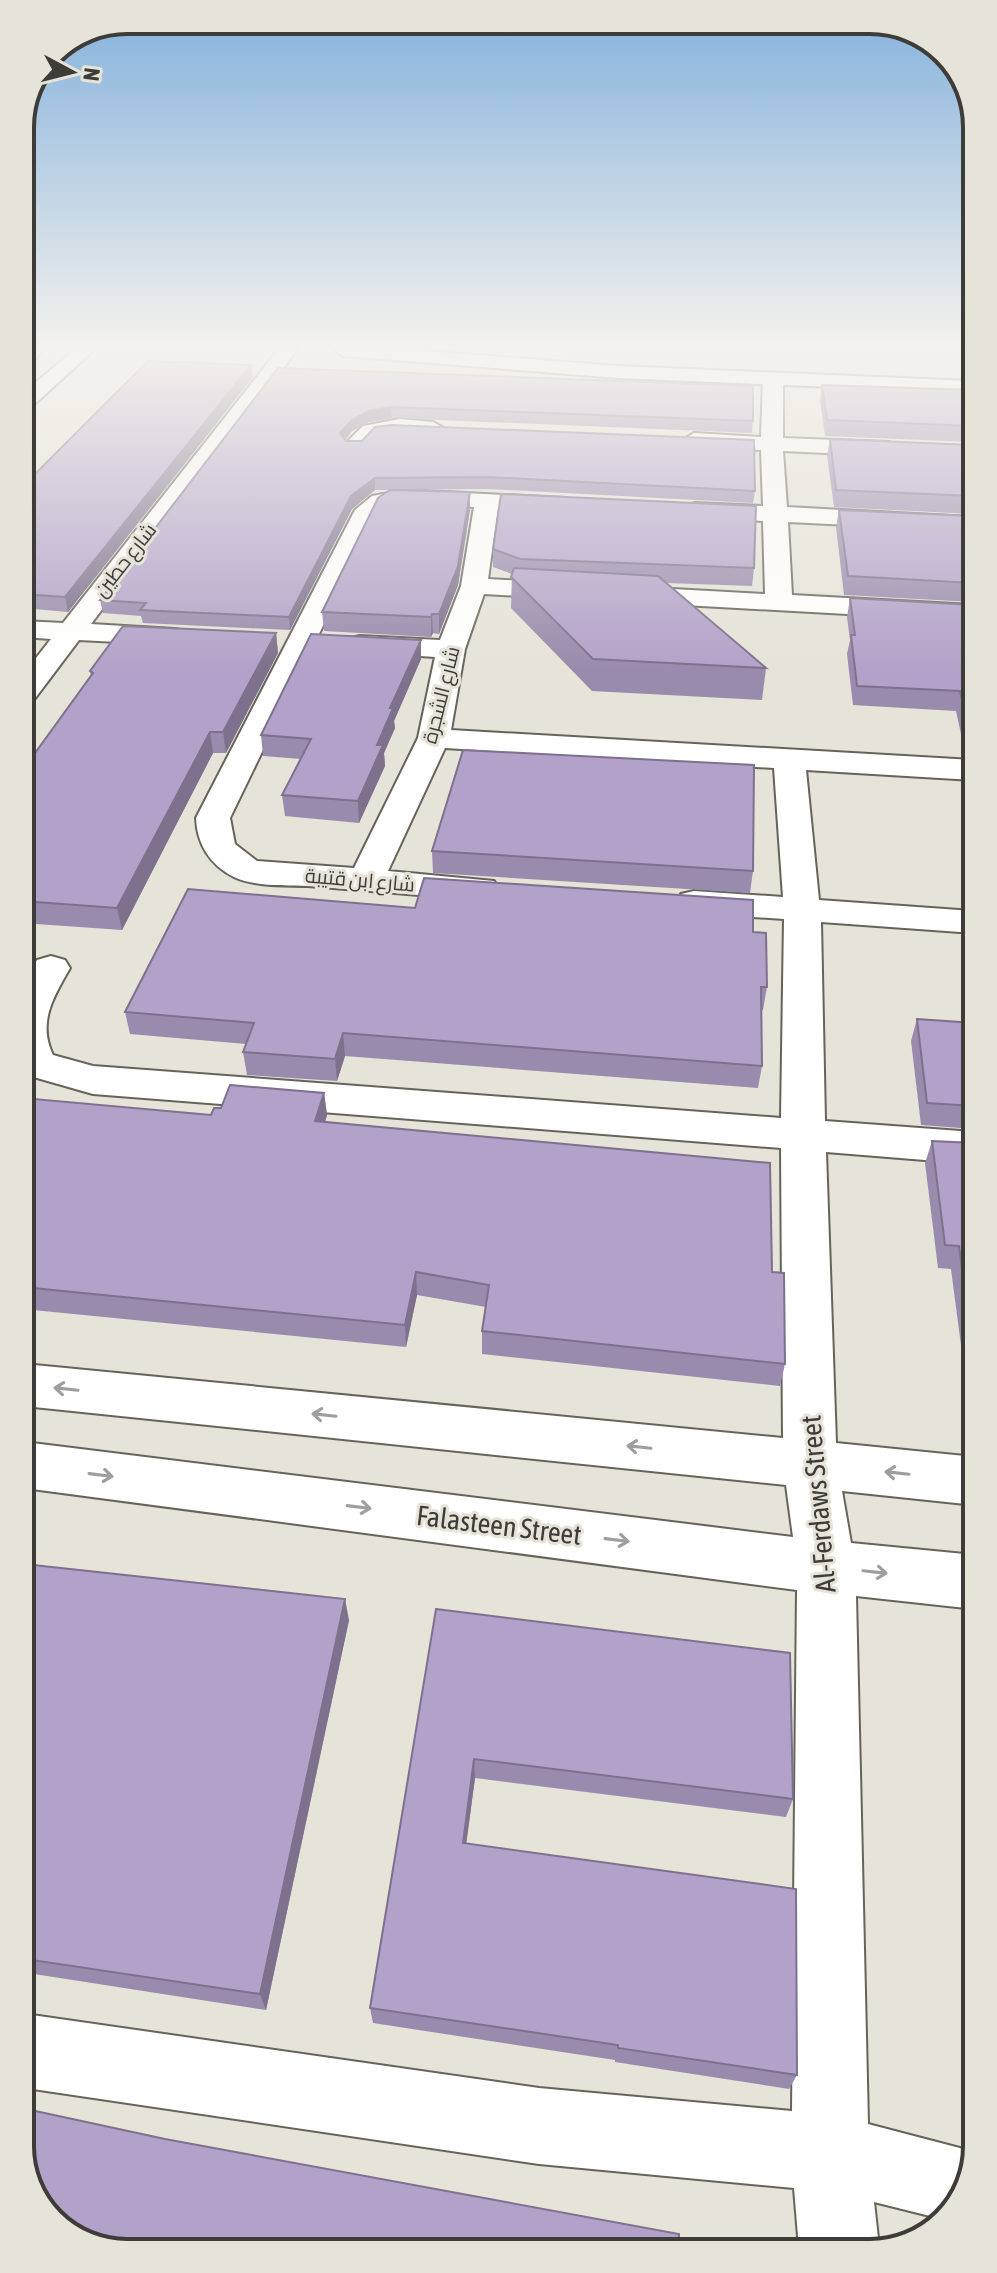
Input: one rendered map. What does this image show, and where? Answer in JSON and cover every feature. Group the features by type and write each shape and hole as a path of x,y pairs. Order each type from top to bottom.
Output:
{"street":[{"name":"شارع حطين","path":"34,679 206,456"},
{"path":"773,456 779,603"},
{"name":"شارع ابن قتيبة","path":"487,499 384,498 367,510 213,818 213,836 221,855 249,871 365,882 521,891"},
{"path":"487,499 578,504"},
{"name":"شارع الشجرة","path":"365,882 434,738 451,649 474,586 487,499"},
{"path":"669,509 963,524"},
{"path":"474,586 963,612"},
{"path":"34,630 209,638"},
{"path":"271,640 451,649"},
{"path":"434,738 963,769"},
{"name":"Al-Ferdaws Street","path":"789,760 802,909 810,1464 826,1567 830,2153 838,2239"},
{"path":"662,900 963,921"},
{"path":"34,998 51,968"},
{"path":"34,1059 37,1064 93,1080 963,1147"},
{"path":"34,1386 963,1480"},
{"name":"Falasteen Street","path":"34,1466 826,1567 963,1581"},
{"path":"34,2052 539,2126 830,2153 955,2183"}],"building":[{"path":"53,456 178,456 65,597 34,595 34,475"},
{"path":"210,456 754,456 755,491 487,477 375,478 351,496 289,617 140,610 146,603 100,600"},
{"path":"832,456 963,456 963,496 836,490"},
{"path":"390,490 470,492 458,566 439,614 432,614 431,617 322,612 378,498"},
{"path":"501,494 756,506 754,568 520,559 493,549"},
{"path":"839,510 963,516 963,582 848,576"},
{"path":"514,568 658,576 766,668 593,659 511,577"},
{"path":"850,598 963,604 963,703 960,691 857,686 851,635 855,635"},
{"path":"123,626 276,633 223,732 210,732 117,908 34,902 34,754 93,673 90,671"},
{"path":"311,634 421,640 390,708 393,708 377,745 383,745 358,801 282,795 311,739 261,735"},
{"path":"463,750 754,765 753,871 432,851"},
{"path":"424,878 753,900 753,932 766,933 767,987 761,987 762,1066 343,1033 335,1059 243,1052 254,1023 125,1012 188,889 415,908"},
{"path":"917,1019 963,1022 963,1105 927,1103"},
{"path":"230,1085 324,1093 315,1121 770,1163 772,1272 784,1273 785,1364 482,1331 489,1285 416,1272 405,1325 34,1288 34,1099 211,1115 214,1108 221,1108"},
{"path":"932,1141 963,1142 963,1276 959,1246 945,1245"},
{"path":"34,1565 345,1599 260,1994 34,1960"},
{"path":"436,1609 790,1653 793,1799 474,1759 463,1843 796,1889 797,2075 370,2008"},
{"path":"34,2111 165,2139 679,2234 679,2239 109,2237 80,2227 61,2212 50,2198 39,2176 35,2158"}]}
